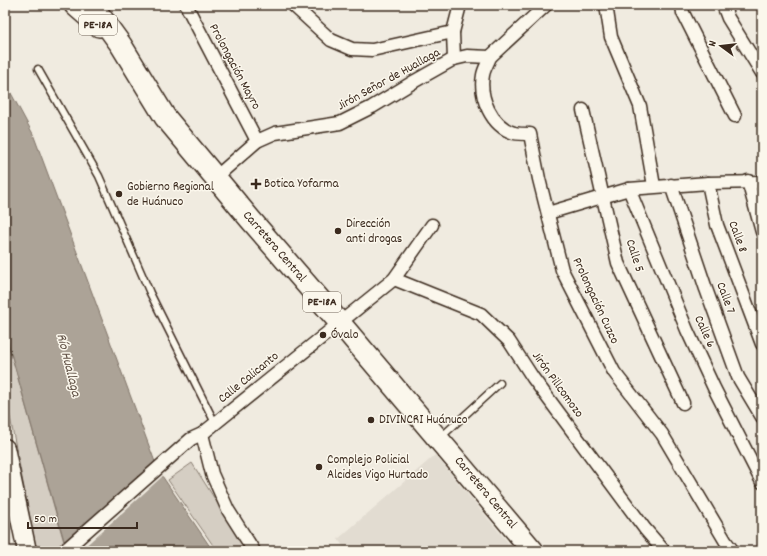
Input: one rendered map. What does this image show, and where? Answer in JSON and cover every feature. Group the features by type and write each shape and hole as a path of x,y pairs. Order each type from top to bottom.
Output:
{"highway":[{"name":"PE-18A","path":"75,5 121,45"},
{"name":"Carretera Central","path":"92,5 121,45 165,117 533,551"}],"main road":[{"path":"5,448 27,551"}],"street":[{"name":"Prolongación Mayro","path":"186,5 257,142"},
{"path":"293,5 331,40 352,49 372,50 453,32"},
{"path":"454,59 453,32 460,5"},
{"path":"490,57 546,5"},
{"path":"606,5 611,37 640,106 654,186"},
{"path":"682,5 683,13 735,116"},
{"path":"722,5 728,18 762,73"},
{"name":"Jirón Señor de Huallaga","path":"216,178 257,142 275,133 340,123 372,107 414,81 454,59 467,56 490,57"},
{"name":"Prolongación Cuzco","path":"490,57 483,74 483,92 489,112 497,123 508,130 514,133 530,134 539,179 562,270 614,372 662,434 726,542 733,551"},
{"name":"Calle 5","path":"583,110 604,196 618,263 683,403"},
{"path":"548,213 629,189 708,183 748,181 762,182"},
{"path":"748,181 762,232"},
{"name":"Calle 8","path":"708,183 717,225 762,344"},
{"name":"Calle 7","path":"671,185 706,289 738,377 762,417"},
{"name":"Calle 6","path":"629,189 687,330 714,388 762,482"},
{"name":"Calle Calicanto","path":"64,551 191,439 202,434 394,279 432,225"},
{"name":"Jirón Pillcomozo","path":"394,279 481,314 510,341 533,378 664,551"},
{"path":"202,434 212,474 228,510 254,551"}],"lane":[{"path":"38,69 99,176 150,293 215,423"},
{"path":"439,439 500,383"}],"shaded area":[{"path":"5,332 64,542 54,551 38,551 35,543 5,392"},
{"path":"435,455 515,551 346,551 338,539"},
{"path":"192,463 248,551 217,551 168,480"}],"water":[{"name":"Río Huallaga","path":"5,82 33,134 158,470 213,551 67,551 5,332"}],"pier":[{"path":"160,469 164,475 80,551 65,551"}],"place":[{"name":"Botica Yofarma","path":"256,184"},
{"name":"Gobierno Regional de Huánuco","path":"119,194"},
{"name":"Dirección anti drogas","path":"338,231"},
{"name":"Óvalo","path":"323,335"},
{"name":"DIVINCRI Huánuco","path":"371,420"},
{"name":"Complejo Policial Alcides Vigo Hurtado","path":"319,467"}]}
